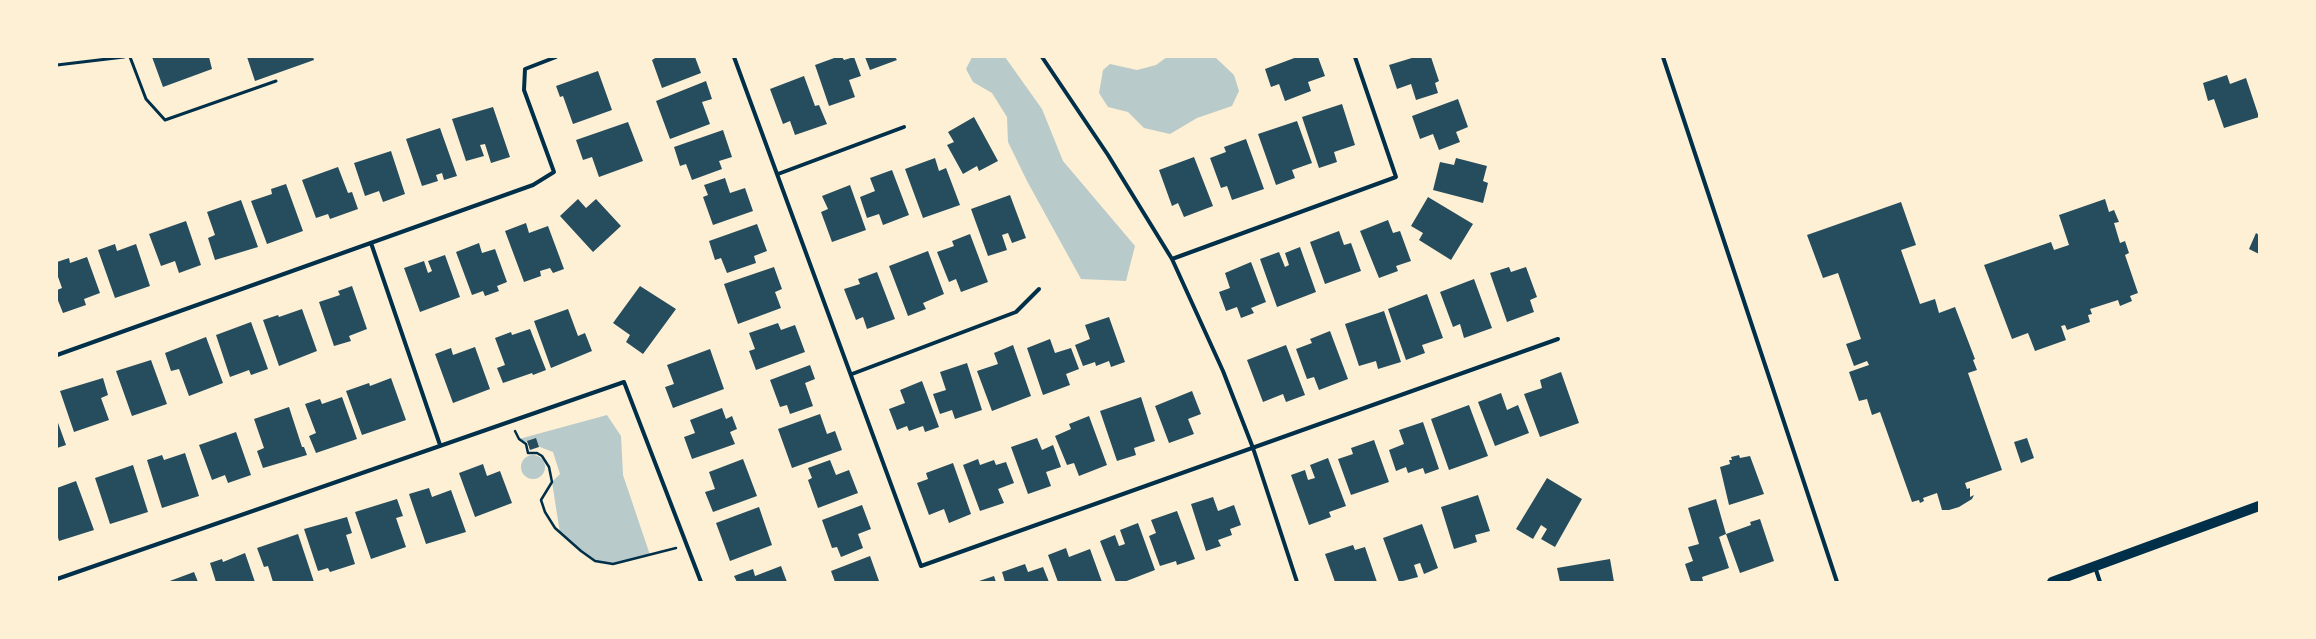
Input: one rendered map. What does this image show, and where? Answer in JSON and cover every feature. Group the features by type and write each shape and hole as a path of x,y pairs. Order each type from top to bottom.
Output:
{"main road":[{"path":"2052,582 2259,506"}],"street":[{"path":"57,355 533,185 554,172 524,90 524,69 556,57"},
{"path":"734,57 852,374 921,566 1558,339"},
{"path":"1042,57 1108,155 1172,259 1210,338 1253,448 1297,582"},
{"path":"1172,259 1396,177 1355,57"},
{"path":"1663,57 1837,582"},
{"path":"778,174 904,127"},
{"path":"371,243 440,445"},
{"path":"852,374 1016,312 1039,289"},
{"path":"57,579 624,382 688,544 701,582"},
{"path":"2094,566 2100,582"}],"lane":[{"path":"57,65 124,57"},
{"path":"130,57 146,99 165,120 276,81"}],"path":[{"path":"510,421 519,439 526,444 528,453 537,453 542,456 549,467 552,482 541,500 545,512 555,528 581,552 595,561 614,564 688,544"}],"shaded area":[{"path":"972,57 1005,57 1042,109 1063,161 1135,246 1126,281 1081,279 1027,181 1008,142 1007,117 992,93 973,82 966,69"},
{"path":"1167,57 1215,57 1234,75 1239,91 1232,106 1197,118 1170,134 1144,128 1128,112 1108,107 1099,93 1103,70 1110,64 1137,70 1156,65"},
{"path":"607,415 621,436 623,475 650,555 613,564 595,561 560,533 552,482 560,474 553,452 519,439"},
{"path":"533,455 541,459 545,467 541,475 533,479 525,475 521,467 525,459"}],"building":[{"path":"152,57 209,57 212,69 163,87"},
{"path":"247,57 313,57 314,60 255,81"},
{"path":"657,57 695,57 701,73 662,88 652,60"},
{"path":"837,57 842,57 844,60 854,57 861,76 849,80 855,97 829,106 815,65"},
{"path":"865,57 895,57 897,60 870,70"},
{"path":"1297,57 1318,57 1325,76 1308,82 1311,91 1285,101 1279,84 1271,87 1265,69"},
{"path":"1415,57 1431,57 1439,81 1435,83 1438,93 1416,100 1411,84 1397,89 1389,65"},
{"path":"598,71 612,110 573,124 563,96 560,97 556,86"},
{"path":"2227,75 2230,84 2246,78 2259,117 2224,128 2214,99 2208,101 2203,83"},
{"path":"804,76 815,106 819,105 827,124 795,135 790,121 783,124 770,89"},
{"path":"706,81 712,99 702,102 710,124 670,139 656,101"},
{"path":"1458,99 1468,127 1456,132 1460,142 1439,150 1433,134 1420,139 1412,116"},
{"path":"1342,104 1355,145 1334,152 1337,162 1319,168 1302,117"},
{"path":"493,107 510,157 491,163 485,144 480,145 484,156 466,161 452,119"},
{"path":"974,117 998,161 979,171 977,166 963,174 947,145 954,142 948,132"},
{"path":"1297,121 1312,163 1292,170 1295,178 1276,185 1258,134"},
{"path":"628,122 643,161 599,177 592,157 583,160 576,140"},
{"path":"440,128 457,176 444,180 442,173 436,175 438,181 422,186 406,139"},
{"path":"723,130 732,157 719,161 722,169 692,180 686,164 680,166 674,147"},
{"path":"1246,139 1264,189 1232,200 1227,186 1221,188 1210,158 1226,152 1224,147"},
{"path":"391,151 405,194 383,202 379,191 365,196 354,163"},
{"path":"1194,157 1213,206 1184,217 1178,203 1172,206 1159,170"},
{"path":"935,158 939,171 946,168 960,205 923,218 905,169"},
{"path":"1456,158 1487,166 1483,181 1488,183 1483,203 1433,190 1440,162 1454,165"},
{"path":"338,167 348,193 352,192 358,209 330,219 328,214 316,218 302,180"},
{"path":"892,170 909,215 883,225 879,214 867,218 860,197 875,191 870,178"},
{"path":"725,178 730,193 745,188 753,211 713,225 703,197 708,195 704,185"},
{"path":"286,184 303,231 267,244 251,201 272,194 271,189"},
{"path":"850,185 866,230 832,242 821,212 828,209 822,196"},
{"path":"1010,195 1026,238 1012,243 1008,233 1002,235 1007,250 988,256 971,209"},
{"path":"1428,197 1473,224 1451,260 1419,240 1423,233 1411,226"},
{"path":"578,199 586,208 596,199 621,226 593,252 560,216"},
{"path":"2105,199 2109,212 2114,210 2119,222 2114,223 2120,243 2125,241 2129,253 2125,255 2138,293 2130,296 2132,301 2120,306 2118,300 2090,309 2092,314 2088,315 2090,322 2067,330 2065,325 2061,326 2066,340 2035,351 2028,333 2012,339 1984,265 2051,242 2054,250 2069,245 2059,215"},
{"path":"241,200 258,247 215,260 208,238 215,235 207,212"},
{"path":"1901,202 1916,245 1901,250 1920,304 1935,299 1939,313 1955,307 1975,359 1973,360 1977,370 1968,373 2002,470 1965,483 1967,489 1970,488 1970,497 1974,495 1972,499 1959,507 1949,510 1942,510 1937,493 1923,498 1924,501 1920,503 1919,500 1912,502 1880,412 1872,415 1867,399 1859,401 1849,372 1869,365 1867,361 1854,366 1846,344 1861,339 1838,273 1823,278 1807,235"},
{"path":"1388,220 1393,233 1400,231 1411,261 1396,266 1398,271 1379,278 1360,231"},
{"path":"186,221 201,265 179,273 175,261 161,266 149,234"},
{"path":"526,223 529,233 548,226 564,269 553,273 550,268 540,271 541,276 524,282 505,231"},
{"path":"757,224 767,251 754,256 756,263 727,273 721,258 715,260 709,241"},
{"path":"1339,231 1344,245 1351,243 1361,271 1325,284 1310,242"},
{"path":"2256,233 2259,235 2259,254 2249,249"},
{"path":"970,234 988,282 961,292 956,279 949,282 937,252 954,246 952,241"},
{"path":"479,243 482,253 495,249 507,282 497,286 499,291 485,296 483,291 472,295 456,252"},
{"path":"115,244 117,251 136,244 150,286 115,298 98,250"},
{"path":"1300,247 1316,292 1277,307 1260,259 1279,252 1285,267 1289,265 1285,253"},
{"path":"928,251 944,294 923,303 926,309 908,316 889,266"},
{"path":"445,255 460,297 420,312 404,268 424,261 428,273 432,271 428,261"},
{"path":"87,257 100,293 84,299 86,305 63,313 57,298 57,290 62,288 57,274 57,262 69,258 70,263"},
{"path":"1251,262 1266,302 1251,308 1254,313 1241,318 1237,307 1226,311 1219,292 1230,288 1225,273"},
{"path":"774,267 782,289 775,292 781,308 738,324 724,284"},
{"path":"1509,267 1511,272 1526,267 1537,297 1530,300 1534,312 1507,322 1490,273"},
{"path":"877,272 895,319 867,329 863,317 856,320 844,289 860,284 858,279"},
{"path":"1474,279 1492,328 1464,338 1460,324 1453,327 1440,292"},
{"path":"352,286 367,329 349,336 351,341 334,346 319,302 340,295 338,291"},
{"path":"640,286 676,309 643,354 626,342 630,335 613,323"},
{"path":"1427,294 1443,338 1422,345 1425,353 1406,360 1388,309"},
{"path":"302,309 317,351 279,366 263,320 278,315 279,317"},
{"path":"568,309 578,336 585,333 592,351 551,368 534,321"},
{"path":"1384,311 1401,362 1378,369 1376,361 1359,366 1345,324"},
{"path":"1109,317 1125,362 1111,367 1109,361 1096,366 1095,362 1083,366 1075,345 1090,339 1085,325"},
{"path":"251,322 268,369 251,375 249,370 230,377 216,335"},
{"path":"778,323 781,330 795,325 805,352 756,370 749,351 755,349 749,333"},
{"path":"530,329 546,370 503,383 497,368 505,365 495,338 511,332 512,335"},
{"path":"1330,331 1348,379 1319,390 1314,377 1307,379 1296,349 1312,343 1310,339"},
{"path":"206,337 223,383 189,396 179,369 171,371 165,353"},
{"path":"1050,339 1055,353 1071,348 1079,369 1066,374 1070,385 1043,395 1027,348"},
{"path":"1013,345 1031,396 992,411 977,371 998,364 994,353"},
{"path":"1286,345 1305,395 1286,402 1283,394 1263,402 1247,360"},
{"path":"475,347 490,389 453,403 435,354 451,348 453,355"},
{"path":"710,349 724,389 673,408 665,387 674,384 667,365"},
{"path":"151,360 167,404 132,416 116,371"},
{"path":"967,363 982,410 955,419 952,410 940,414 933,394 946,390 940,372"},
{"path":"810,365 815,379 805,383 813,406 790,414 787,405 780,407 770,380"},
{"path":"1561,372 1579,423 1540,437 1524,394 1542,388 1540,380"},
{"path":"103,378 108,395 101,398 109,420 74,432 60,391"},
{"path":"391,378 406,420 362,435 346,391 369,383 370,386"},
{"path":"922,381 939,427 925,432 923,426 909,431 907,426 897,430 889,409 905,403 900,390"},
{"path":"1192,391 1201,414 1188,419 1194,434 1169,443 1155,406"},
{"path":"1501,393 1507,410 1518,405 1529,433 1495,446 1478,402"},
{"path":"342,397 357,439 316,453 309,436 316,433 305,404 320,399 322,404"},
{"path":"1141,397 1155,441 1134,448 1136,455 1117,461 1100,411"},
{"path":"1469,405 1488,456 1449,470 1431,419"},
{"path":"289,407 302,447 304,447 307,455 263,468 257,451 264,448 254,419"},
{"path":"722,408 726,419 732,416 737,429 730,432 735,444 692,459 684,437 695,433 690,420"},
{"path":"820,414 827,434 835,431 842,450 792,468 778,429"},
{"path":"1089,416 1107,465 1079,476 1074,463 1067,465 1055,436 1071,429 1069,424"},
{"path":"57,420 66,445 57,448"},
{"path":"1423,422 1439,469 1425,474 1423,468 1408,473 1406,467 1396,471 1389,450 1404,444 1399,430"},
{"path":"236,432 251,475 228,483 225,475 212,480 199,445"},
{"path":"536,438 539,447 530,450 527,441"},
{"path":"1037,438 1042,450 1053,445 1061,467 1046,472 1051,486 1028,494 1011,447"},
{"path":"2027,438 2034,458 2021,463 2014,442"},
{"path":"1374,440 1389,482 1351,495 1338,459 1353,454 1351,448"},
{"path":"185,453 199,496 162,508 147,460 162,455 164,460"},
{"path":"1739,455 1740,458 1750,456 1764,494 1729,505 1720,467 1730,464 1729,460 1732,460 1731,457"},
{"path":"1328,458 1346,506 1329,512 1331,517 1309,525 1291,475 1305,470 1308,480 1315,478 1310,465"},
{"path":"743,459 757,496 713,512 705,492 715,489 709,472"},
{"path":"978,459 980,465 994,460 996,465 1006,462 1014,483 998,489 1004,503 980,511 963,465"},
{"path":"830,460 836,475 849,470 858,493 818,508 808,480 812,478 808,468"},
{"path":"953,463 971,514 949,523 944,509 929,515 917,483 928,479 926,473"},
{"path":"483,464 487,476 500,471 512,503 475,517 459,473"},
{"path":"133,465 148,512 110,524 95,478"},
{"path":"1547,478 1582,499 1555,547 1541,539 1547,529 1541,525 1533,539 1516,529"},
{"path":"76,481 94,530 59,541 57,534 57,488"},
{"path":"429,488 432,497 451,490 466,532 426,544 409,494"},
{"path":"1478,495 1490,531 1475,535 1477,542 1454,549 1441,507"},
{"path":"1213,497 1218,511 1234,505 1241,525 1230,529 1232,535 1218,540 1221,546 1206,551 1191,504"},
{"path":"397,499 403,516 396,518 406,547 371,559 355,512"},
{"path":"1716,499 1726,534 1719,537 1729,568 1702,577 1703,581 1691,582 1685,564 1693,561 1688,547 1699,544 1688,508"},
{"path":"862,505 871,529 858,534 863,548 841,557 837,547 832,548 822,520"},
{"path":"759,507 772,545 730,561 716,523"},
{"path":"1177,511 1195,559 1177,565 1176,561 1160,566 1149,536 1156,533 1151,520"},
{"path":"347,517 352,533 346,535 355,564 330,572 328,568 318,571 304,529"},
{"path":"1760,519 1774,561 1740,573 1726,534 1751,525 1750,522"},
{"path":"1138,523 1155,570 1124,582 1116,582 1100,541 1115,535 1119,546 1125,544 1120,530"},
{"path":"1422,524 1438,568 1424,574 1420,563 1414,565 1418,577 1399,582 1383,538"},
{"path":"298,534 314,582 273,582 268,566 264,567 257,548"},
{"path":"1353,545 1355,550 1365,547 1377,582 1335,582 1325,554"},
{"path":"1066,548 1069,557 1090,549 1102,582 1058,582 1048,555"},
{"path":"245,553 255,582 216,582 210,563 222,559 223,562"},
{"path":"870,556 879,581 835,582 831,571"},
{"path":"1610,559 1614,582 1560,582 1557,568"},
{"path":"1025,564 1028,572 1043,567 1049,582 1005,582 1002,572"},
{"path":"781,566 787,582 737,582 734,576 753,569 755,576"},
{"path":"194,572 198,582 167,582"},
{"path":"994,576 996,582 976,582"}]}
